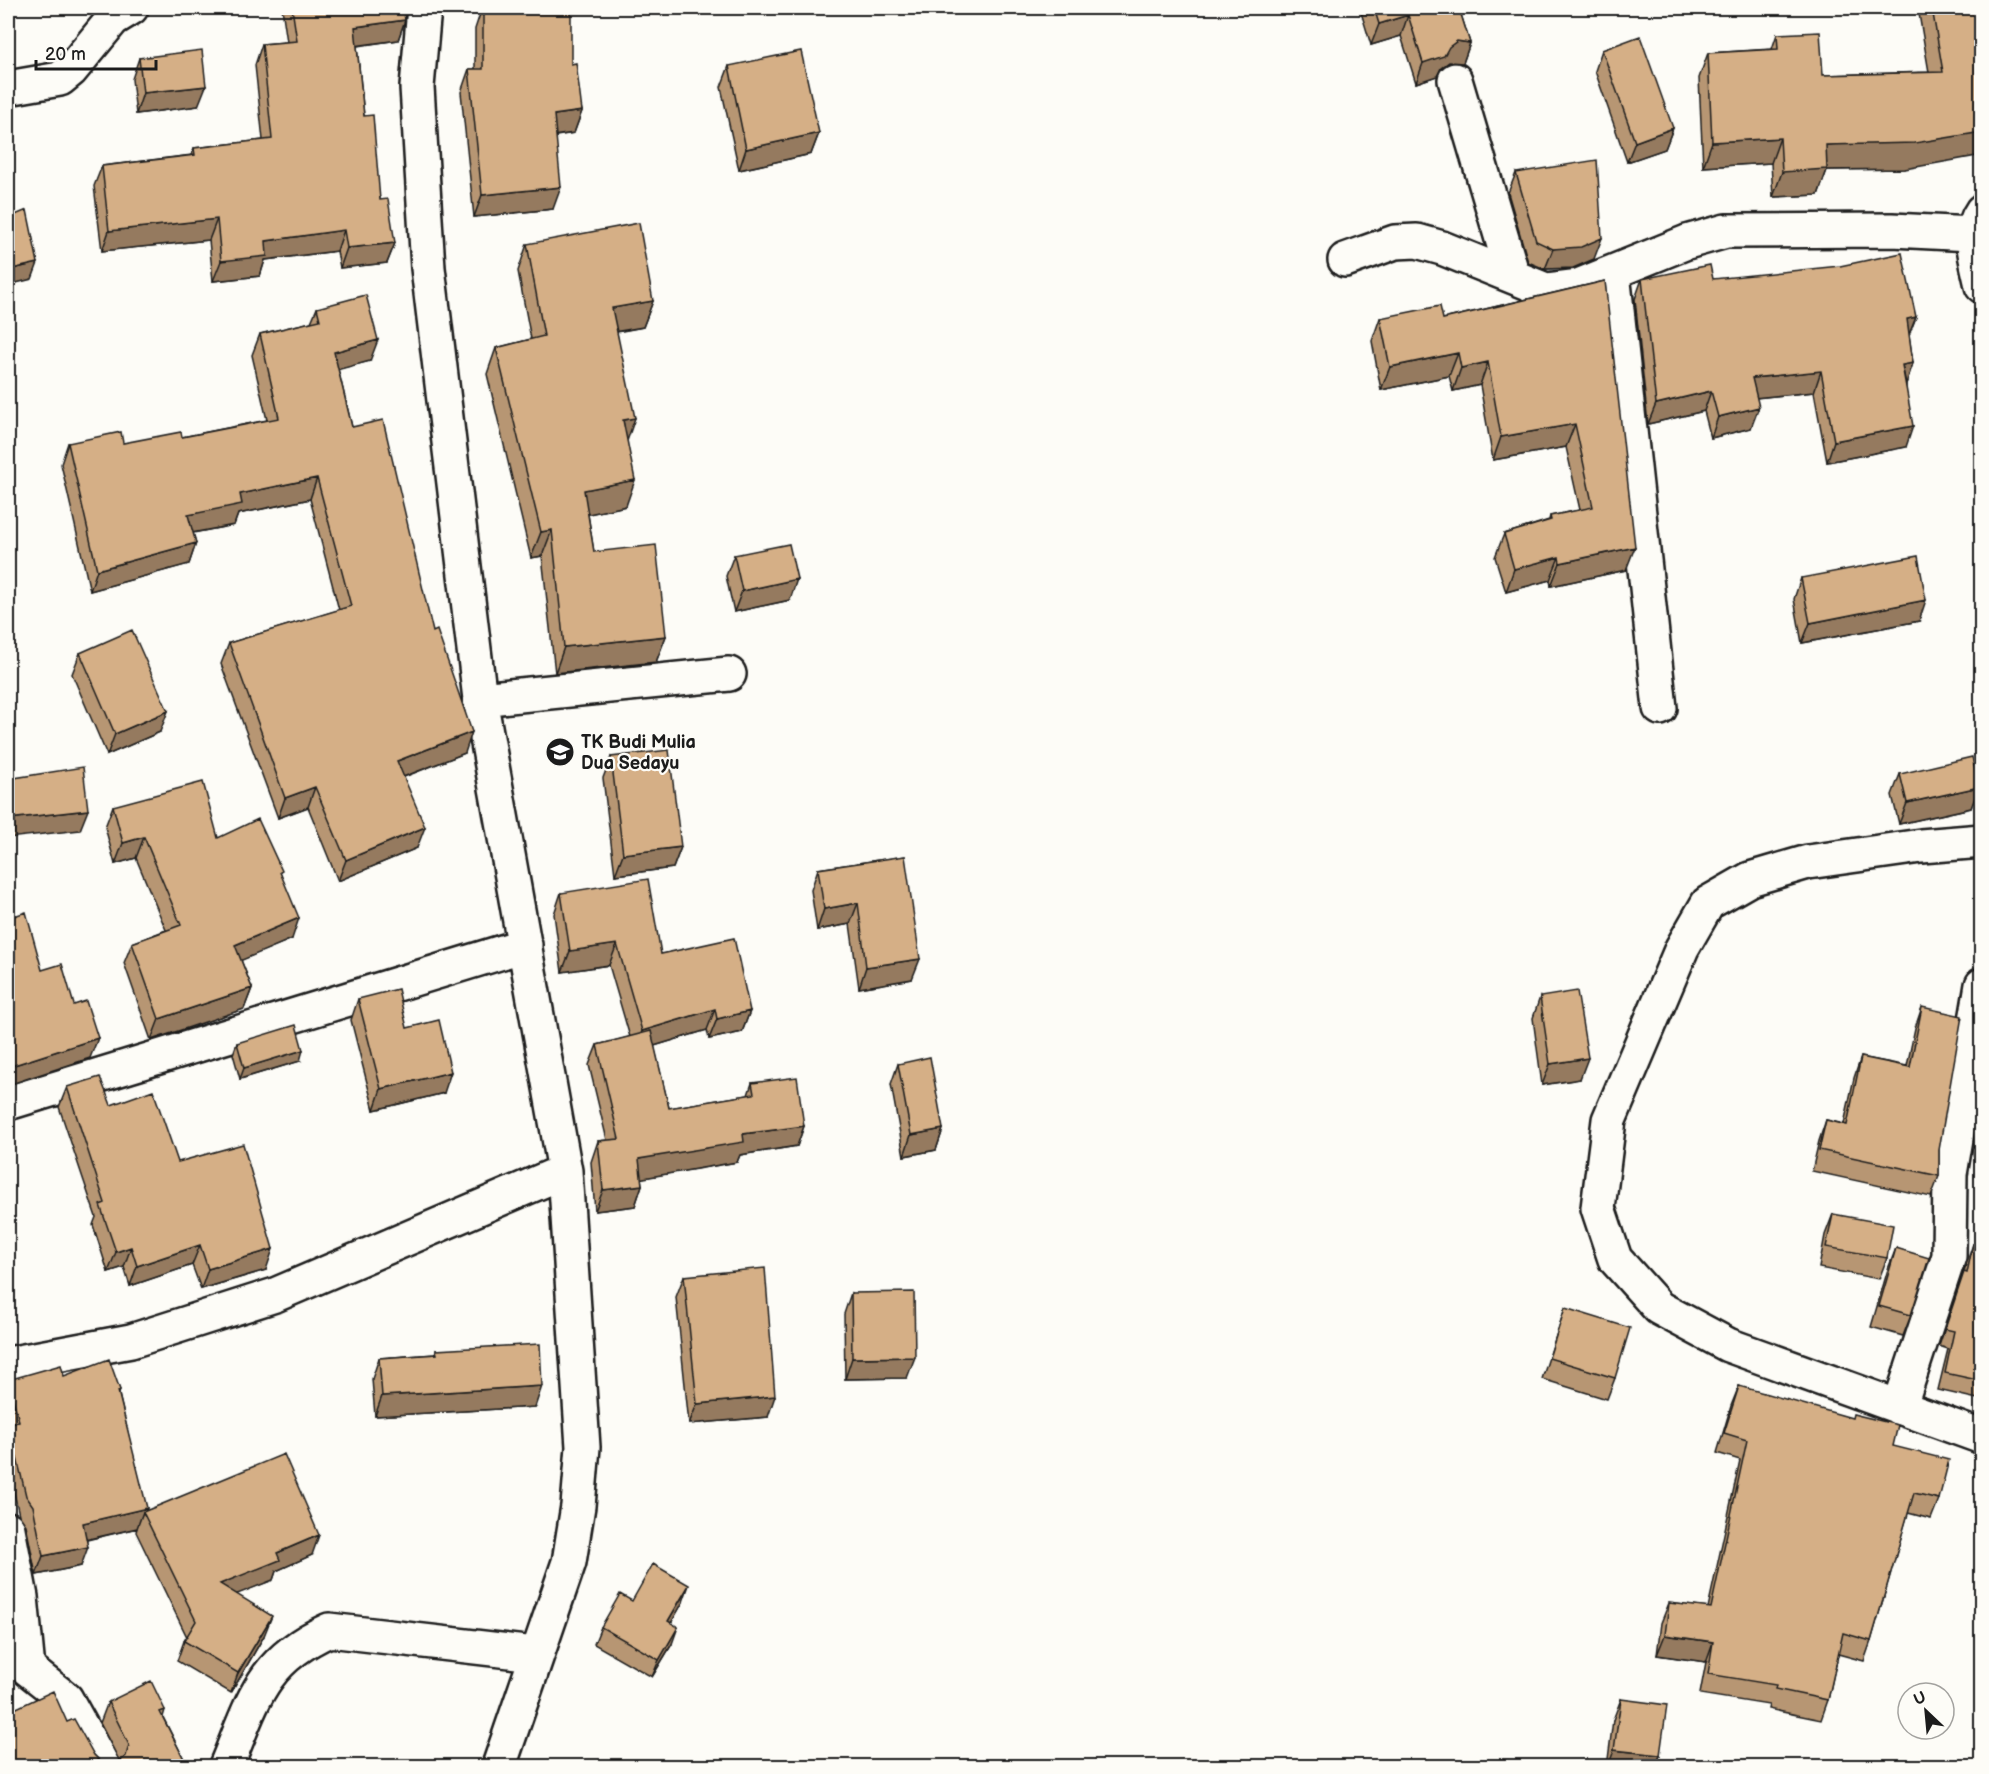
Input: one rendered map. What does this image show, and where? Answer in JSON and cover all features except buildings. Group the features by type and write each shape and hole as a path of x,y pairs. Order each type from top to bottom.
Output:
{"street":[{"path":"8,88 60,79 71,70 113,19 131,8"},
{"path":"424,8 417,87 428,268 480,699 565,1172 583,1447 578,1506 569,1562 535,1654 499,1767"},
{"path":"1455,80 1513,276"},
{"path":"1345,260 1395,242 1417,241 1546,290 1560,290 1613,273 1687,242 1726,231 1869,230 1977,222 1982,286"},
{"path":"1613,273 1660,708"},
{"path":"480,699 729,674"},
{"path":"1982,841 1921,846 1808,862 1750,879 1708,903 1682,948 1609,1120 1598,1208 1615,1259 1659,1308 1728,1345 1982,1437"},
{"path":"8,1103 525,945"},
{"path":"1899,1408 1949,1256 1950,1174 1982,985"},
{"path":"8,1364 131,1341 275,1295 565,1172"},
{"path":"8,1529 21,1597 18,1673 66,1699 103,1767"},
{"path":"226,1767 259,1690 274,1667 301,1643 329,1630 535,1654"}],"place":[{"name":"TK Budi Mulia Dua Sedayu","path":"560,752"}]}
